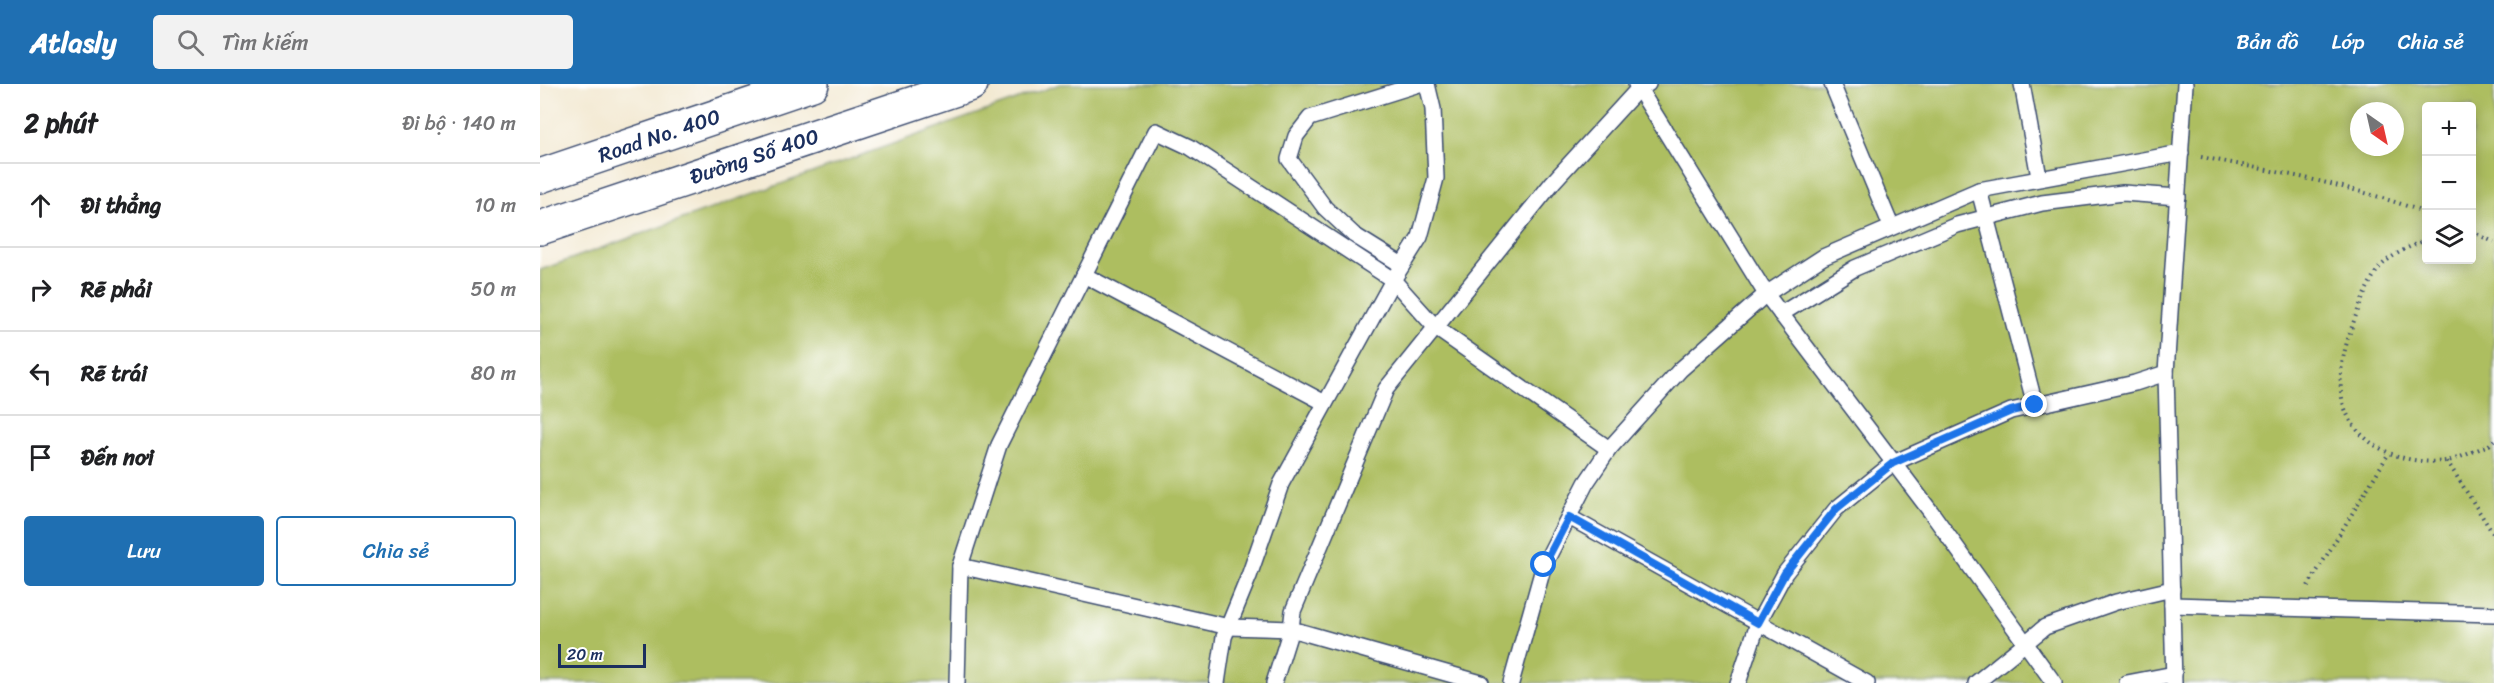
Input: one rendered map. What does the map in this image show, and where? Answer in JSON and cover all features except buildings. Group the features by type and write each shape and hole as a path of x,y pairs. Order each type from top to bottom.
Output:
{"street":[{"name":"Road No. 400","path":"540,176 812,84"},
{"name":"Đường Số 400","path":"540,228 970,84"}],"lane":[{"path":"1402,265 1354,235 1325,208 1289,159 1296,136 1310,118 1419,84"},
{"path":"1217,683 1224,637 1281,484 1393,280 1420,237 1436,178 1434,109 1427,84"},
{"path":"1832,84 1891,226"},
{"path":"2022,84 2039,177"},
{"path":"2127,683 2174,679 2166,373 2185,84"},
{"path":"1274,683 1291,629 1293,610 1386,389 1553,182 1641,85 1766,294 2054,683"},
{"path":"957,683 960,566 999,446 1156,131 1190,147 1393,280 1436,328 1609,449"},
{"path":"1511,683 1544,565 1586,483 1609,449 1680,370 1766,294 1823,256 1979,190 2039,177 2181,153"},
{"path":"1979,190 2035,405"},
{"path":"1781,314 1855,268 1957,225 2042,203 2123,193 2178,197"},
{"path":"1084,275 1325,403"},
{"path":"1738,683 1758,623 1785,573 1836,509 1893,463 2011,411 2135,383 2166,373"},
{"path":"1569,517 1867,683"},
{"path":"960,566 1229,627 1291,629 1481,683"},
{"path":"1976,683 2045,627 2115,602 2172,589"},
{"path":"2172,605 2494,614"}],"path":[{"path":"2181,153 2303,177 2386,198 2422,211"},
{"path":"2476,234 2494,242"},
{"path":"2422,242 2413,245 2380,267 2360,305 2343,351 2342,399 2355,429 2379,450 2404,459 2446,461 2489,445 2494,440"},
{"path":"2295,608 2389,453"},
{"path":"2446,461 2494,536"}],"green space":[{"path":"1060,84 2494,84 2494,683 540,683 540,270"}],"route":[{"path":"1544,565 1569,517 1758,623 1785,573 1836,509 1893,463 2011,411 2035,405"}]}
